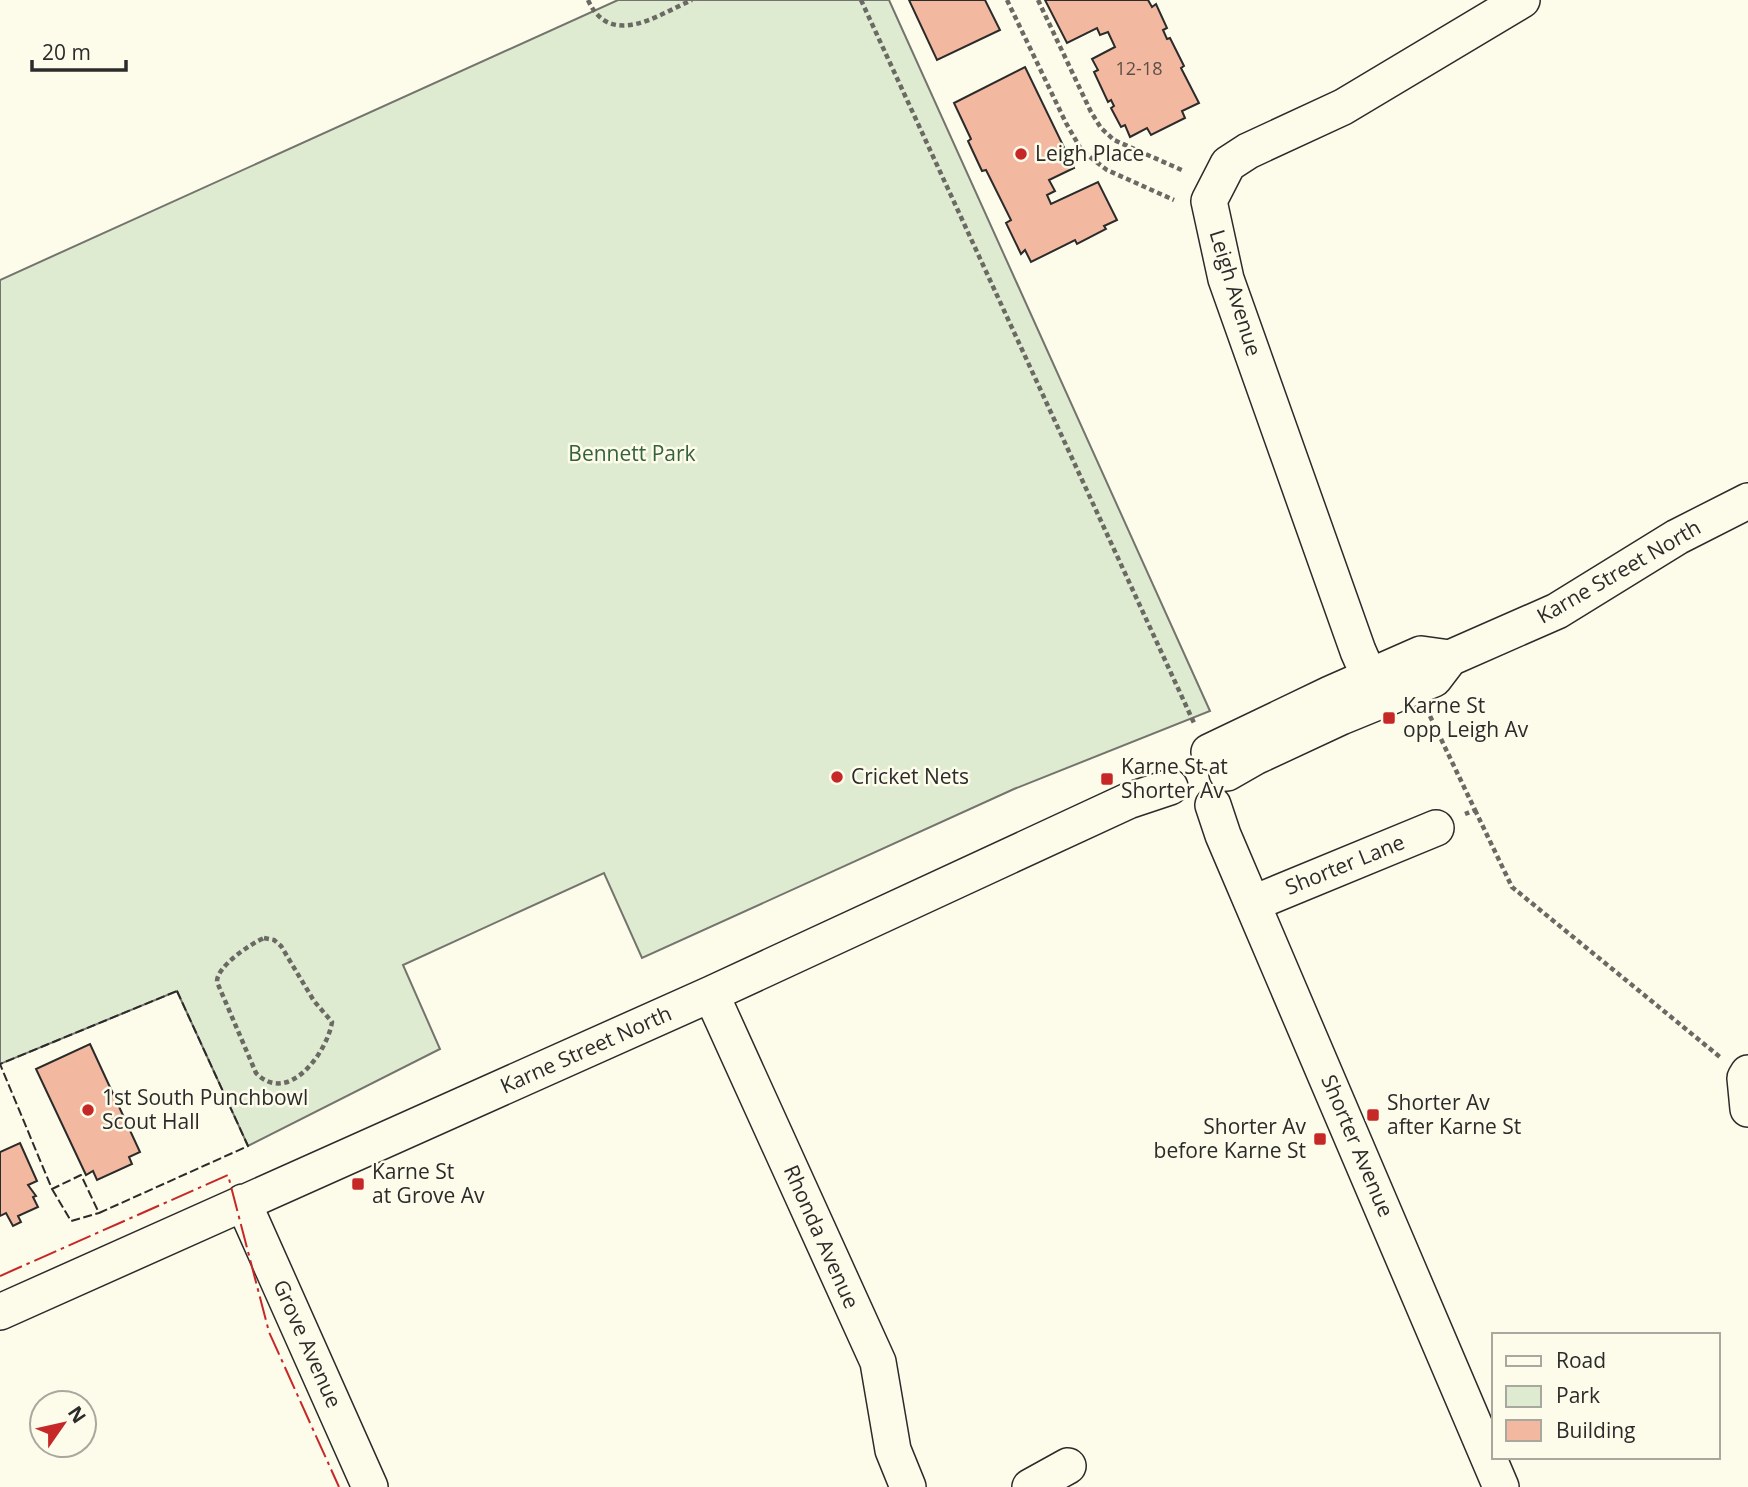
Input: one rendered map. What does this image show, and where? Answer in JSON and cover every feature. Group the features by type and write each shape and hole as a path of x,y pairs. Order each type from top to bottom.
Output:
{"street":[{"name":"Leigh Avenue","path":"1375,689 1357,651 1226,279 1209,201 1228,164 1248,151 1343,107 1522,0"},
{"name":"Karne Street North","path":"1210,749 1341,717 1375,689 1434,679 1450,658 1557,611 1677,537 1742,514"},
{"path":"1210,749 1225,792 1213,805 1204,808 1187,806 1174,795 1170,787 1169,778 1176,761 1191,751 1210,749"},
{"name":"Karne Street North","path":"0,1312 711,994 1128,801 1170,787"},
{"name":"Shorter Avenue","path":"1213,805 1223,835 1501,1487"},
{"name":"Shorter Lane","path":"1254,903 1436,828"},
{"name":"Rhonda Avenue","path":"711,994 878,1362 893,1450 908,1487"},
{"name":"Grove Avenue","path":"243,1202 370,1487"},
{"path":"1030,1487 1068,1465"}],"path":[{"path":"588,0 593,10 612,26 633,26 692,0"},
{"path":"861,0 1210,749"},
{"path":"1007,0 1066,123 1083,151 1107,170 1174,200"},
{"path":"1038,0 1101,128 1114,140 1184,170"},
{"path":"1428,713 1512,887 1747,1087"},
{"path":"1436,828 1475,810"},
{"path":"264,938 274,940 281,946 314,1001 332,1022 331,1030 311,1067 300,1076 283,1082 265,1082 256,1073 217,982 220,969 255,941 264,938"}],"green space":[{"name":"Bennett Park","path":"618,0 889,0 1210,711 1014,789 642,958 604,873 403,965 440,1049 248,1146 177,991 0,1064 0,280"}],"building":[{"path":"909,0 985,0 1000,30 937,60"},
{"name":"Leigh Place","path":"1045,0 1148,0 1152,7 1156,4 1167,28 1163,30 1184,66 1181,68 1199,103 1182,111 1185,118 1151,135 1147,128 1130,137 1125,125 1121,127 1111,108 1114,106 1111,100 1108,102 1094,72 1098,70 1092,59 1115,47 1108,32 1100,35 1097,28 1067,43"},
{"name":"Leigh Place","path":"1025,67 1074,168 1049,180 1055,191 1047,195 1051,204 1098,182 1117,220 1077,244 1075,240 1031,262 1025,250 1021,254 1006,223 1011,220 986,170 982,171 954,103"},
{"name":"1st South Punchbowl Scout Hall","path":"90,1044 140,1152 129,1157 132,1164 97,1180 93,1171 86,1175 36,1069"},
{"path":"20,1143 37,1181 28,1185 36,1196 33,1197 38,1207 18,1216 21,1222 13,1226 6,1213 0,1216 0,1152"}],"fence":[{"path":"177,991 248,1146 99,1213 81,1175 52,1189 0,1064 177,991"},
{"path":"52,1189 71,1221 99,1213"}],"power":[{"path":"0,1276 228,1175 269,1332 339,1487"}],"place":[{"name":"Leigh Place","path":"1021,154"},
{"name":"Karne St opp Leigh Av","path":"1389,718"},
{"name":"Cricket Nets","path":"837,777"},
{"name":"Karne St at Shorter Av","path":"1107,779"},
{"name":"1st South Punchbowl Scout Hall","path":"88,1110"},
{"name":"Shorter Av after Karne St","path":"1373,1115"},
{"name":"Shorter Av before Karne St","path":"1320,1139"},
{"name":"Karne St at Grove Av","path":"358,1184"}]}
